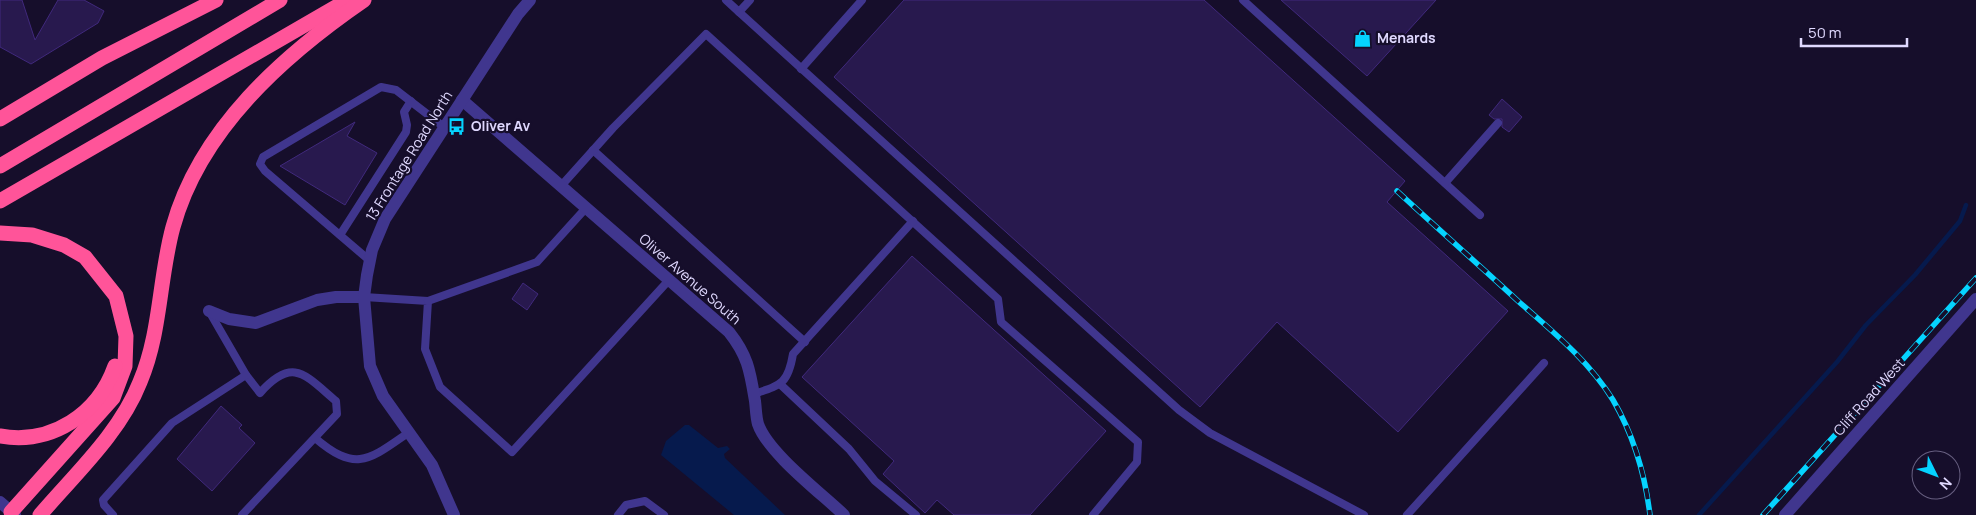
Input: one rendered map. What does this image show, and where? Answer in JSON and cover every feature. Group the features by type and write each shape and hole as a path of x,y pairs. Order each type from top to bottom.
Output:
{"highway":[{"path":"0,119 102,58 216,0"},
{"path":"0,166 280,0"},
{"path":"0,201 348,0"},
{"path":"40,515 101,444 123,414 140,384 150,354 173,226 185,192 201,159 225,125 258,87 304,46 364,0"},
{"path":"0,233 32,235 64,245 85,257 116,296 126,336 125,366 113,398 8,511"},
{"path":"0,436 31,438 48,435 84,412 109,383 126,336"}],"street":[{"name":"13 Frontage Road North","path":"454,515 432,465 383,396 370,366 364,297 369,260 385,219 518,14 530,0"},
{"name":"Oliver Avenue South","path":"462,100 729,332 742,348 749,365 758,424 767,441 781,457 844,515"},
{"path":"208,311 229,319 256,323 317,300 336,297 364,297"},
{"name":"Cliff Road West","path":"1785,515 1976,299"}],"lane":[{"path":"726,0 1179,410 1210,433 1364,515"},
{"path":"739,12 750,0"},
{"path":"801,68 862,0"},
{"path":"1243,0 1480,215"},
{"path":"561,186 706,34 998,299 1001,322 1138,442 1137,462 1093,515"},
{"path":"369,260 265,171 260,164 263,157 381,87 396,90 444,127"},
{"path":"340,235 406,132 407,125 404,112 411,101"},
{"path":"1445,182 1498,123"},
{"path":"594,150 804,342"},
{"path":"364,297 428,301 537,262 586,208"},
{"path":"754,394 781,385 790,373 793,354 913,221"},
{"path":"428,301 425,349 440,387 512,452 668,280"},
{"path":"208,311 246,375 260,392 272,380 288,371 305,374 336,401 337,414 242,515"},
{"path":"1407,515 1544,363"},
{"path":"113,515 104,505 103,500 172,422 246,375"},
{"path":"781,385 849,449 876,481 916,515"},
{"path":"315,438 342,458 356,460 376,455 408,433"},
{"path":"618,515 626,505 645,501 664,515"}],"water":[{"path":"685,425 689,425 718,448 727,446 730,449 724,454 725,458 785,515 734,515 661,455 666,441"}],"building":[{"path":"0,0 22,0 35,40 58,0 84,0 104,11 98,23 31,64 0,47"},
{"path":"904,0 1204,0 1405,181 1387,202 1508,311 1398,432 1277,322 1200,407 834,77"},
{"name":"Menards","path":"1281,0 1436,0 1367,76"},
{"path":"1502,99 1522,117 1509,132 1502,127 1502,119 1494,119 1489,115"},
{"path":"355,122 347,136 377,153 345,205 280,166"},
{"path":"912,256 1106,431 1030,515 954,515 937,500 925,513 883,474 894,461 802,377"},
{"path":"523,283 538,294 527,310 512,299"},
{"path":"221,406 242,425 239,428 255,443 212,491 177,459"}],"waterway":[{"path":"1699,515 1837,362 1866,325 1915,275 1960,221 1966,205"}],"railway":[{"path":"1397,191 1557,335 1593,372 1613,400 1633,441 1642,470 1650,515"},
{"path":"1763,515 1976,278"}],"place":[{"name":"Menards","path":"1363,38"},
{"name":"Oliver Av","path":"457,126"}]}
